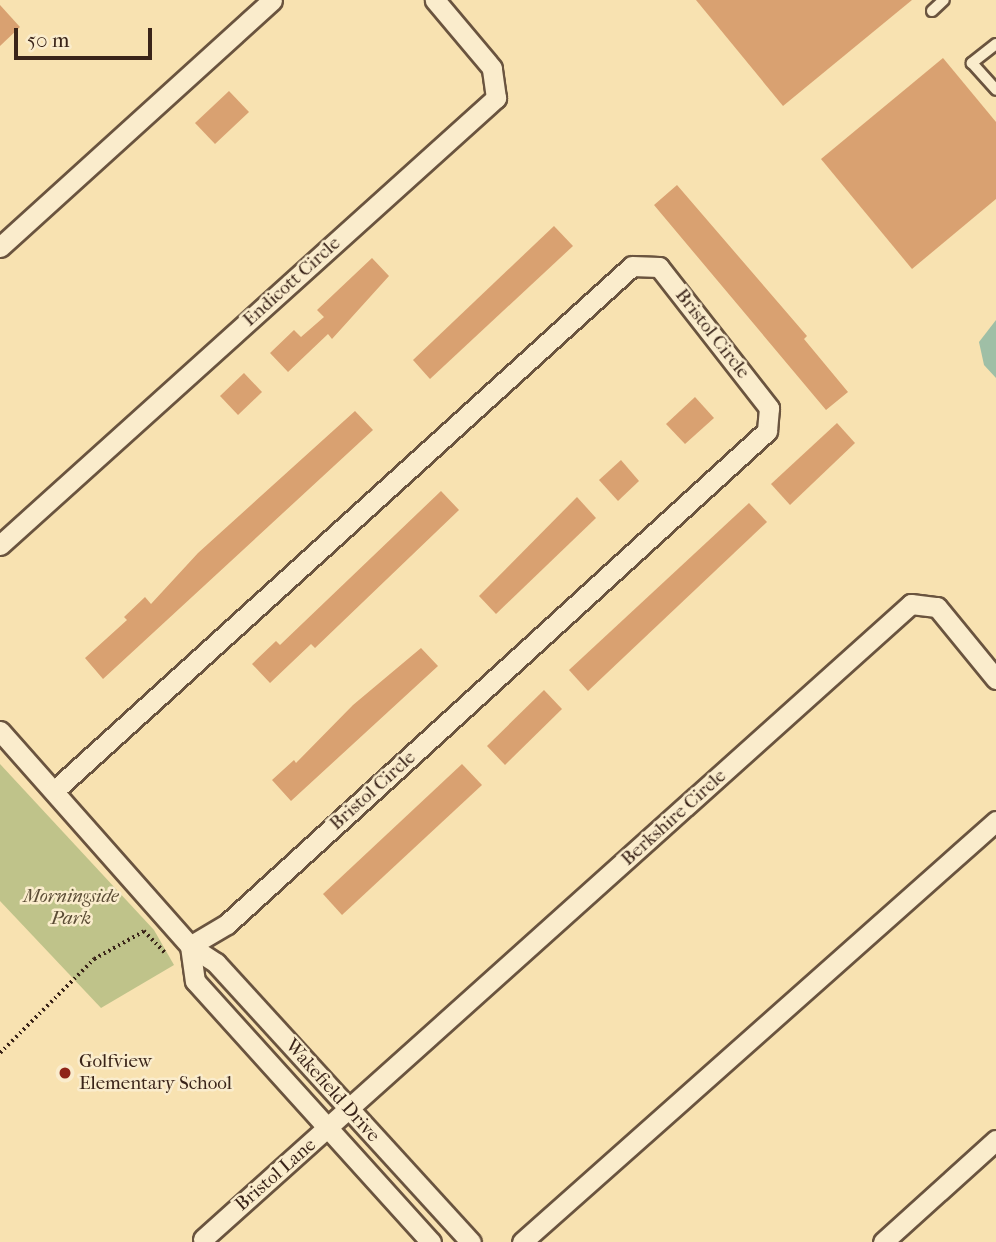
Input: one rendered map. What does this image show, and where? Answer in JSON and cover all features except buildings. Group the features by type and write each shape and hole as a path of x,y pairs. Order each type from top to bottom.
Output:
{"street":[{"path":"0,247 272,0"},
{"name":"Endicott Circle","path":"0,545 496,98 492,68 435,0"},
{"name":"Bristol Circle","path":"55,790 632,266 659,267 769,408 767,431 227,924 190,946"},
{"name":"Berkshire Circle","path":"349,1110 911,604 936,607 996,679"},
{"name":"Wakefield Drive","path":"0,731 55,790 190,946 216,963 471,1242"},
{"path":"522,1242 996,821"},
{"name":"Wakefield Drive","path":"190,946 195,981 430,1242"},
{"name":"Bristol Lane","path":"203,1239 349,1110"},
{"path":"883,1242 996,1140"}],"lane":[{"path":"932,11 944,0"},
{"path":"996,44 972,63 996,90"}],"path":[{"path":"0,1053 94,959 144,931 165,953"}],"green space":[{"name":"Morningside Park","path":"0,764 154,930 174,965 101,1008 0,901"}],"shaded area":[{"path":"996,320 996,378 984,365 979,342"}],"place":[{"name":"Golfview Elementary School","path":"65,1073"}]}
